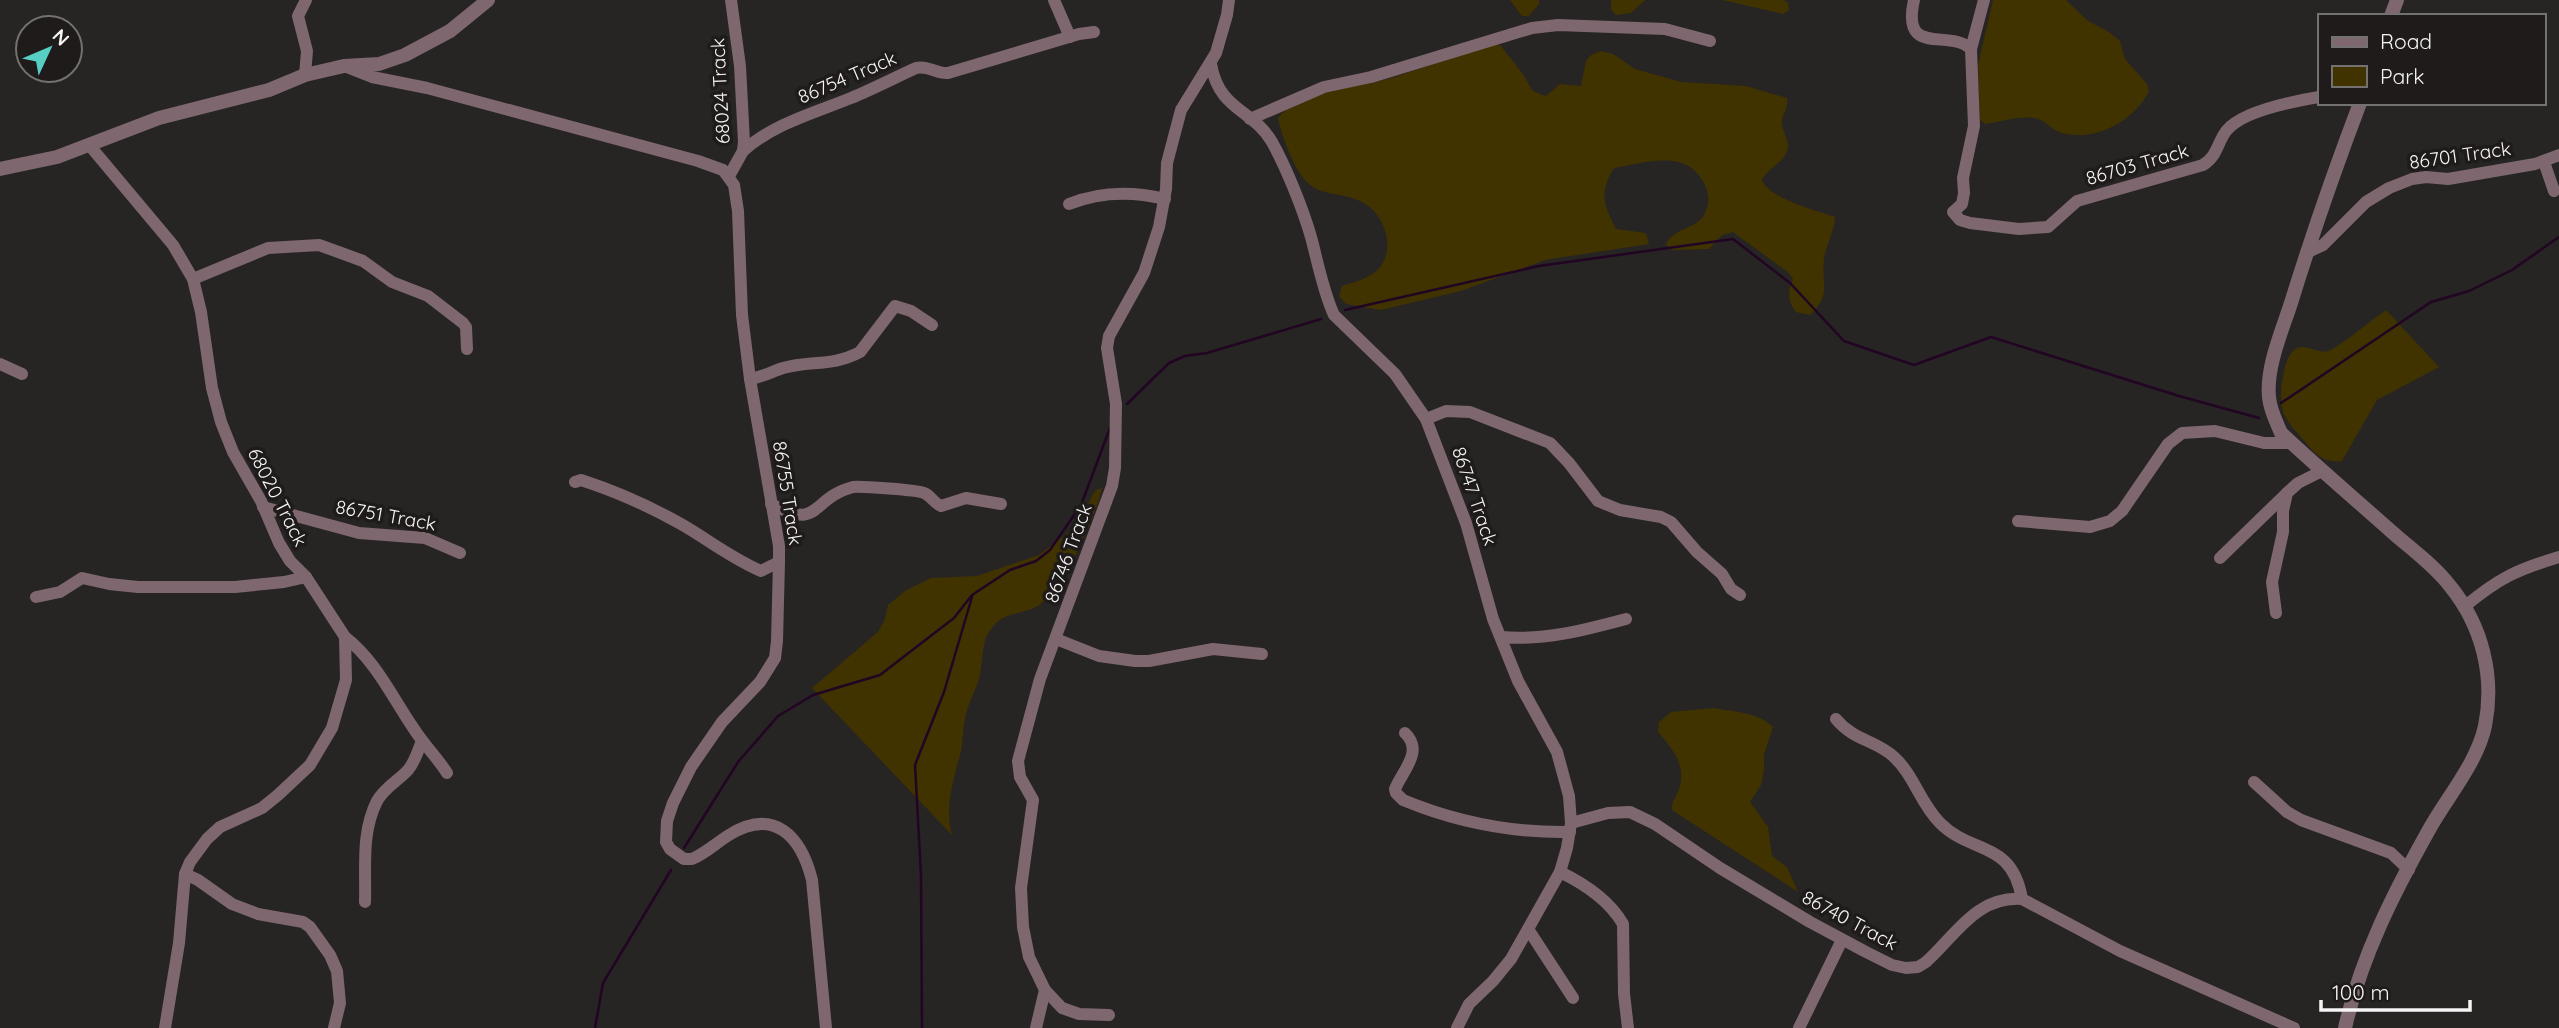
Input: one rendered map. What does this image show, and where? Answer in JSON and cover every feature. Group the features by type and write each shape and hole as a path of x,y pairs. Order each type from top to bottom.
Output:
{"street":[{"path":"305,75 307,51 298,16 306,0"},
{"path":"0,169 57,157 159,118 269,90 305,75 344,66 379,64 427,45 450,31 488,0"},
{"name":"68024 Track","path":"729,176 743,151 740,66 731,0"},
{"path":"1054,0 1070,37"},
{"path":"1211,64 1222,33 1229,0"},
{"path":"1914,0 1911,11 1914,28 1922,37 1958,41 1971,49 1984,0"},
{"path":"1250,119 1324,87 1357,80 1532,29 1571,25 1665,29 1710,41"},
{"name":"86754 Track","path":"743,151 774,129 916,68 926,67 942,74 948,73 1094,32"},
{"name":"86703 Track","path":"1971,49 1974,126 1963,178 1962,204 1953,212 1960,220 1970,223 2019,229 2048,227 2077,201 2203,165 2214,157 2228,129 2244,119 2262,111 2318,97"},
{"name":"86747 Track","path":"1211,64 1223,94 1233,107 1265,130 1274,145 1310,233 1334,315 1395,373 1426,419 1462,510 1493,619 1518,681 1557,752 1569,796 1571,827 1560,872 1504,970 1469,1004 1457,1028"},
{"name":"86746 Track","path":"1109,1015 1070,1012 1053,1000 1045,990 1029,957 1023,927 1023,864 1033,808 1030,793 1018,769 1018,761 1032,704 1107,501 1115,468 1116,404 1107,348 1109,336 1144,273 1159,227 1165,199 1167,163 1181,110 1211,64"},
{"path":"344,66 372,78 428,88 698,160 723,170 729,176"},
{"path":"2345,1028 2362,965 2430,828 2477,748 2485,726 2488,694 2487,664 2474,622 2450,585 2281,433 2271,410 2268,395 2272,369 2306,253 2359,105"},
{"name":"68020 Track","path":"90,146 173,245 193,279 220,422 279,543 290,561 306,577 345,637 361,650 371,663 422,741 447,773"},
{"name":"86701 Track","path":"2306,253 2323,244 2366,202 2389,188 2412,179 2448,179 2544,162 2559,155"},
{"path":"2544,162 2554,191"},
{"name":"86755 Track","path":"729,176 734,184 738,211 742,315 750,379 779,546 778,641 775,658 760,682 722,722 691,767 673,803 665,832 666,842 676,856 692,859 744,827 774,825 786,831 798,843 807,858 812,880 826,1028"},
{"path":"1069,204 1082,198 1123,192 1165,199"},
{"path":"193,279 268,248 319,245 335,249 363,261 392,282 428,296 463,323 467,349"},
{"path":"750,379 764,377 781,368 829,363 860,352 895,306 911,311 932,325"},
{"path":"0,364 22,373"},
{"path":"1426,419 1455,410 1482,416 1550,443 1598,501 1620,510 1661,517 1671,522 1721,574 1731,589 1740,595"},
{"path":"2018,522 2090,527 2110,522 2122,511 2168,444 2182,433 2215,430 2264,443 2292,443"},
{"path":"2220,558 2298,483 2322,471"},
{"path":"575,482 581,480 612,490 684,525 740,562 761,571 779,562"},
{"path":"771,504 798,517 807,515 842,491 863,485 925,493 941,506 966,498 1001,504"},
{"path":"2276,613 2273,582 2283,532 2283,511 2287,493"},
{"name":"86751 Track","path":"263,507 374,536 412,535 425,538 460,554"},
{"path":"2464,607 2505,576 2559,557"},
{"path":"36,597 60,592 82,578 138,587 235,587 306,577"},
{"path":"1501,637 1542,637 1626,620"},
{"path":"165,1028 177,953 185,874 207,839 220,827 262,808 310,765 332,728 346,680 345,637"},
{"path":"1056,639 1099,656 1149,661 1213,649 1262,654"},
{"path":"1836,719 1857,738 1892,755 1907,772 1929,810 1951,832 1985,847 2008,865 2018,881 2022,899 2120,951 2294,1028"},
{"name":"86740 Track","path":"1405,733 1413,743 1414,751 1398,784 1396,793 1403,800 1465,821 1520,830 1571,827 1619,811 1640,816 1720,868 1842,940 1892,965 1917,967 1934,954 1974,913 2009,898 2022,899"},
{"path":"365,902 365,838 368,824 378,800 393,781 410,768 422,741"},
{"path":"2254,782 2287,812 2301,820 2392,853 2409,870"},
{"path":"1560,872 1589,889 1618,915 1623,924 1624,994 1628,1028"},
{"path":"185,874 232,904 258,914 303,922 310,928 330,955 337,971 340,1003 334,1028"},
{"path":"1528,929 1573,998"},
{"path":"1798,1028 1842,940"},
{"path":"1036,1028 1045,990"}],"green space":[{"path":"1510,0 1539,0 1539,4 1529,16 1522,16"},
{"path":"1611,0 1645,0 1631,13 1616,15 1611,9"},
{"path":"1722,0 1784,0 1788,3 1789,10 1783,14"},
{"path":"1993,0 2066,0 2088,21 2120,41 2125,59 2147,84 2149,91 2124,120 2101,132 2075,135 2062,133 2034,118 2016,118 1985,124 1980,120 1978,65"},
{"path":"1500,45 1533,91 1546,96 1560,84 1581,86 1586,61 1591,55 1601,51 1613,54 1635,69 1681,82 1746,86 1787,98 1782,124 1788,143 1787,152 1762,180 1773,193 1835,217 1824,259 1823,295 1817,308 1810,315 1796,312 1790,300 1789,292 1793,279 1789,273 1733,232 1722,235 1709,249 1672,250 1666,244 1674,234 1700,220 1707,207 1708,195 1696,172 1687,165 1664,160 1614,168 1606,184 1604,198 1616,229 1646,233 1649,244 1545,260 1461,291 1381,310 1346,304 1339,296 1342,286 1372,274 1385,259 1387,241 1382,222 1370,207 1362,202 1316,189 1303,178 1288,149 1278,118 1287,109 1315,96 1395,77"},
{"path":"2386,310 2439,367 2377,400 2342,461 2322,458 2291,426 2283,412 2282,385 2288,358 2301,347 2324,352 2333,349"},
{"path":"1102,488 1086,533 1068,569 1048,597 1032,609 1000,620 986,637 979,679 966,714 951,793 949,814 952,835 812,688 878,632 888,605 905,591 931,578 977,576 1039,555 1074,528 1096,490"},
{"path":"1714,708 1753,715 1773,727 1764,755 1761,785 1750,802 1768,827 1772,856 1787,867 1798,892 1672,810 1681,781 1680,765 1658,732 1659,722 1671,712"}],"waterway":[{"path":"2281,403 2431,302 2469,291 2512,270 2559,237"},
{"path":"1345,310 1539,266 1733,239 1790,283 1844,341 1914,365 1991,337 2259,418"},
{"path":"1127,404 1169,363 1185,356 1207,353 1321,319"},
{"path":"684,848 738,762 778,716 813,695 880,675 954,618 972,595 1010,570 1036,561 1050,550 1081,505 1110,428"},
{"path":"922,1028 921,875 915,765 944,692 972,597"},
{"path":"595,1028 603,983 671,870"}]}
